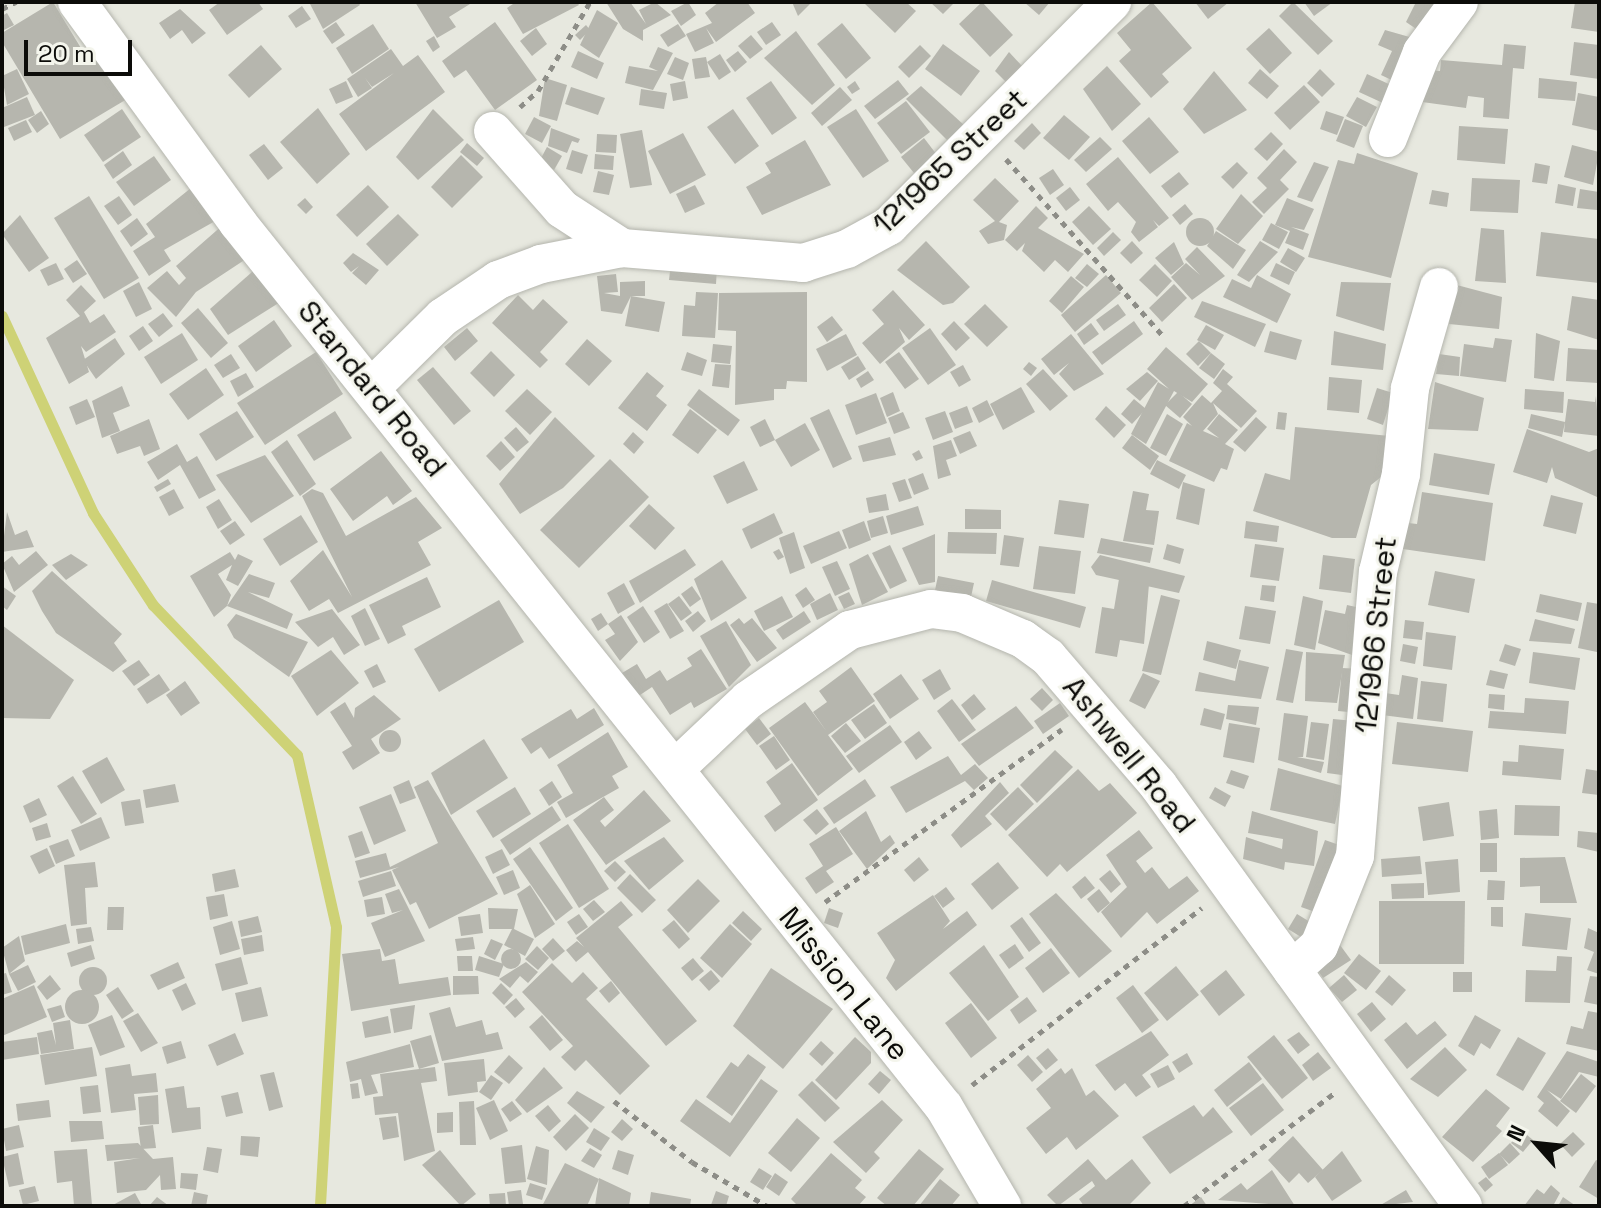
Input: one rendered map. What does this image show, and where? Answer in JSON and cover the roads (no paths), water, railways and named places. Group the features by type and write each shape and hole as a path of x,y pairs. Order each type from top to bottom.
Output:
{"street":[{"name":"Standard Road","path":"77,2 371,388 677,767"},
{"name":"121965 Street","path":"371,388 443,317 498,280 622,248 803,263 889,226 985,135 1112,2"},
{"path":"1388,138 1422,52 1459,2"},
{"path":"493,131 562,209 622,248"},
{"name":"121966 Street","path":"1292,970 1319,946 1355,856 1378,572 1401,474 1410,388 1439,287"},
{"name":"Ashwell Road","path":"677,767 748,700 850,630 931,609 962,613 1023,639 1093,708 1232,886 1367,1070 1446,1200"},
{"name":"Mission Lane","path":"677,767 793,924 944,1107 1002,1206"}],"waterway":[{"path":"2,316 93,513 153,605 297,755 336,927 320,1206"}]}
